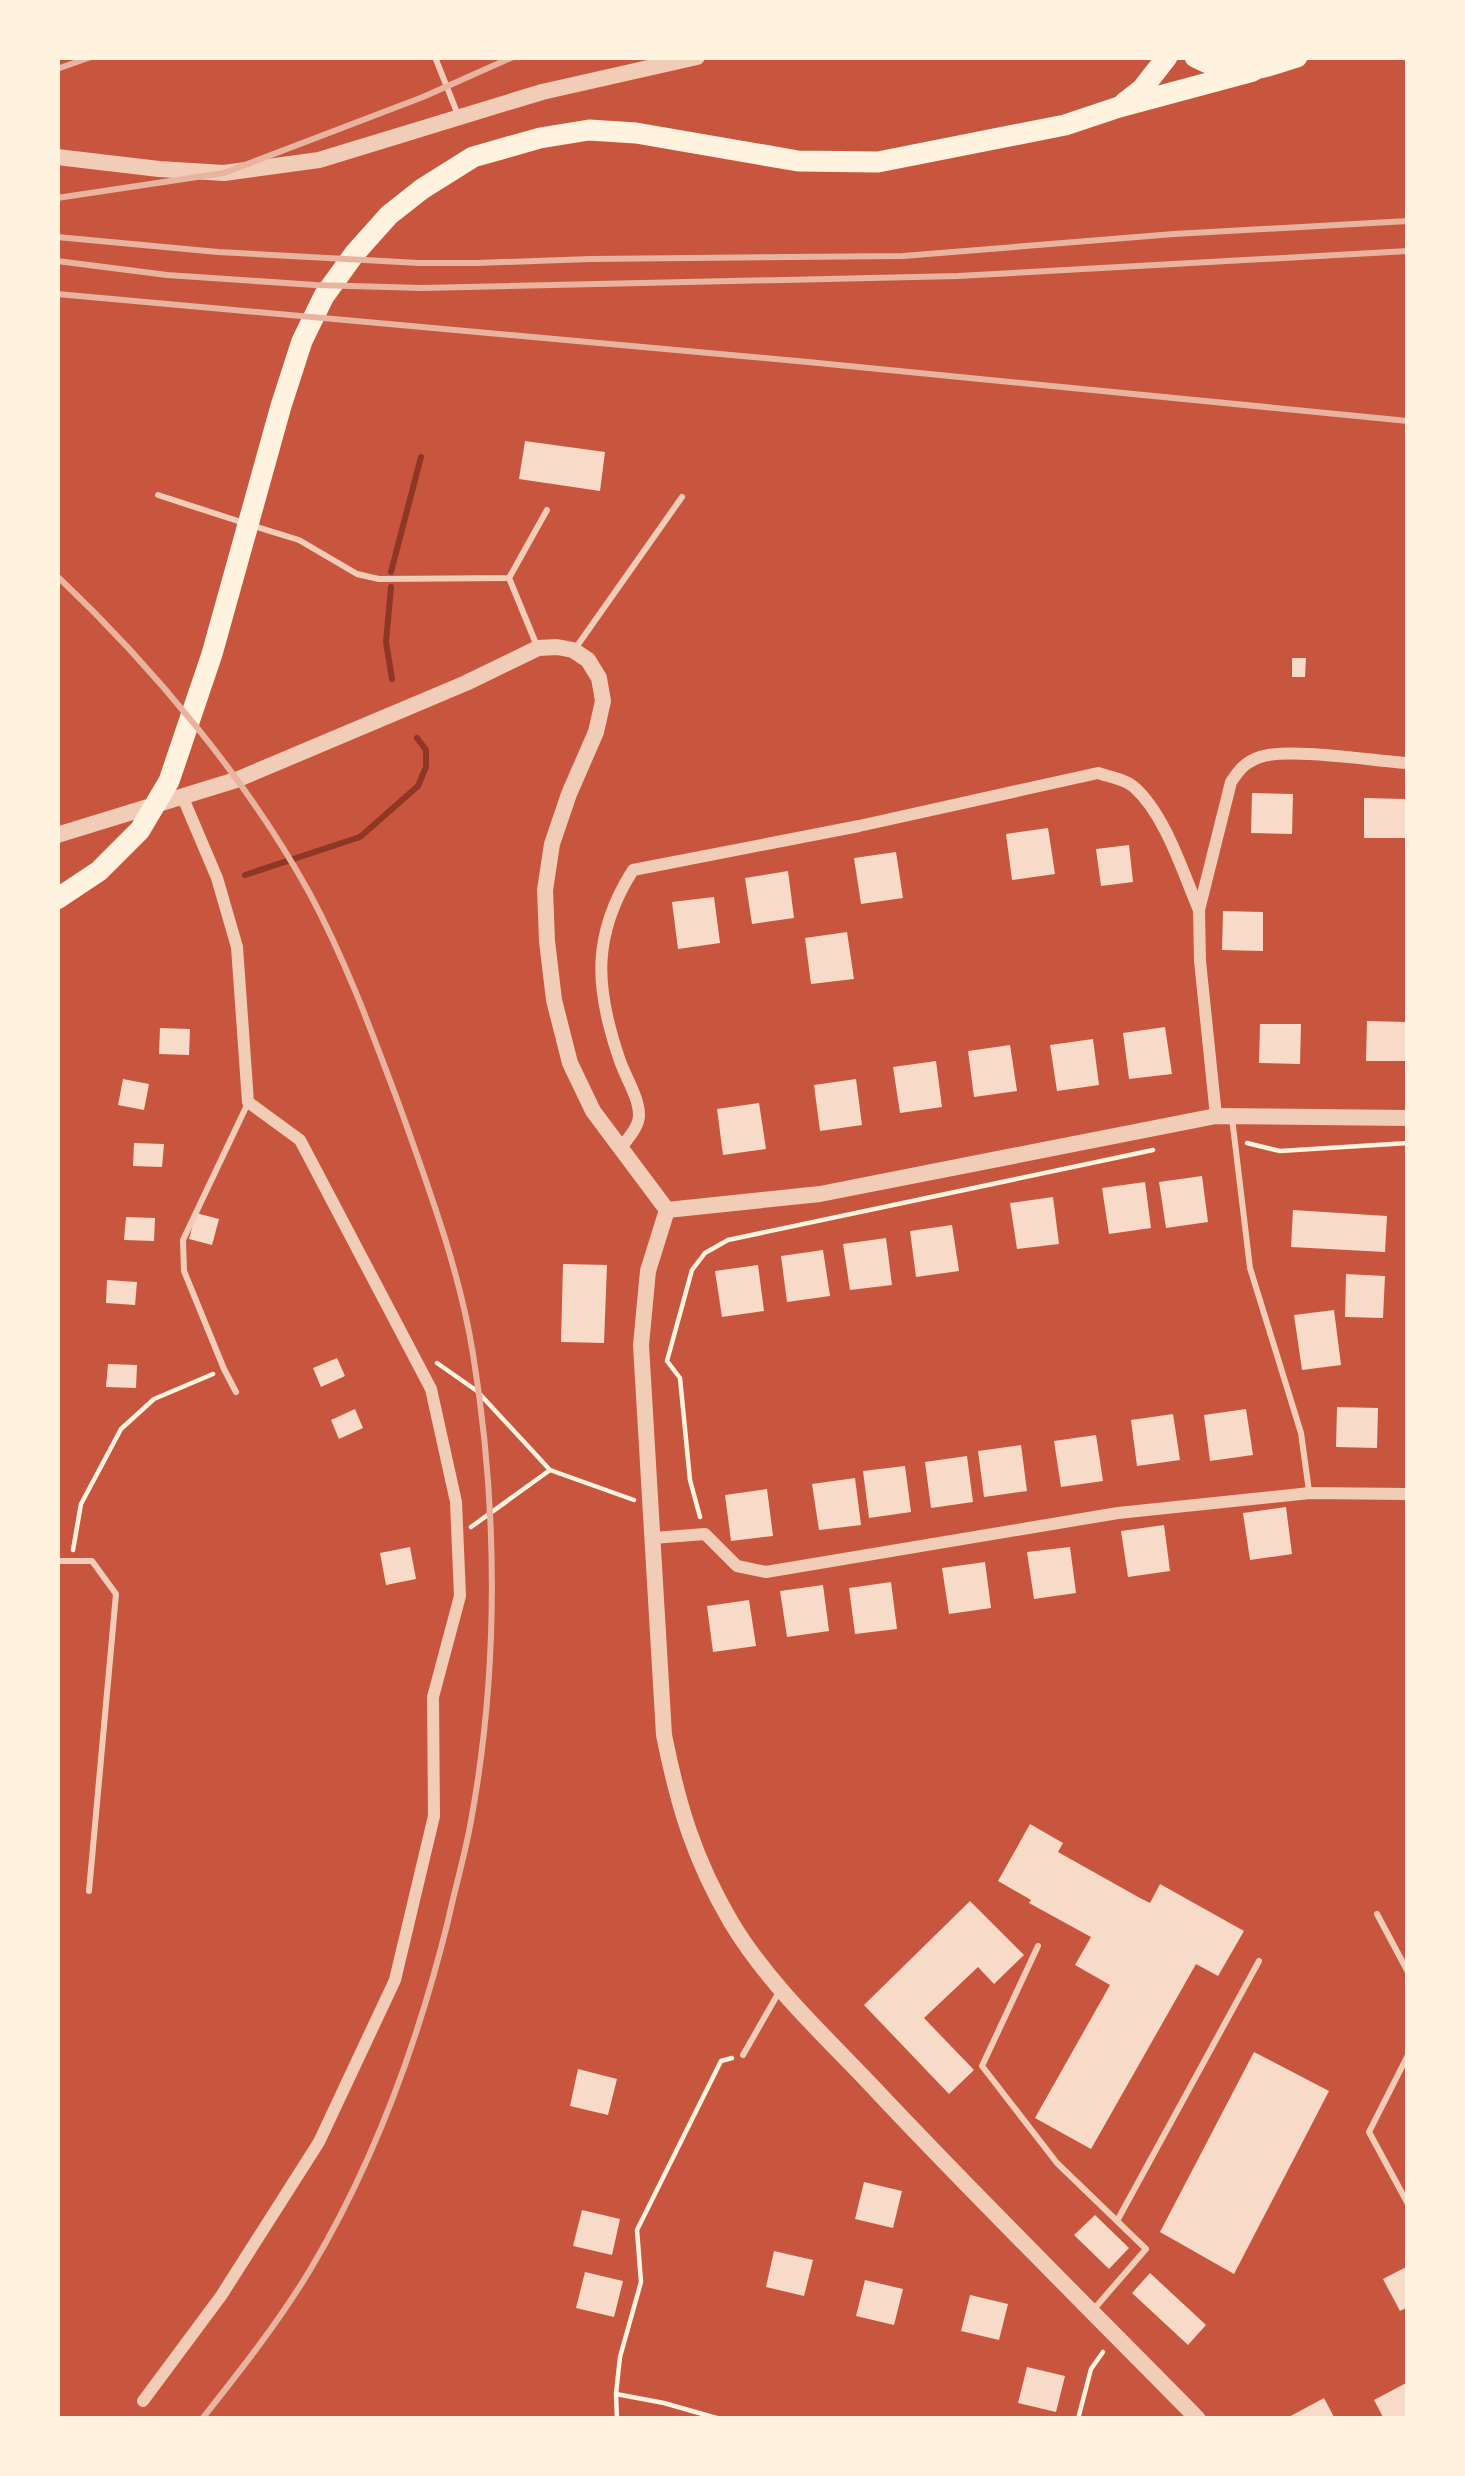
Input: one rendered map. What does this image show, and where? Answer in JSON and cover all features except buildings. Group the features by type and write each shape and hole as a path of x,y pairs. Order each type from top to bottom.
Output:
{"main road":[{"path":"1118,106 1142,89 1167,57"},
{"path":"1195,57 1232,71 1253,71"},
{"path":"57,899 99,871 140,830 169,781 212,654 302,341 324,296 355,253 389,215 422,189 472,158 540,137 589,130 636,133 798,161 878,162 1065,124 1297,57"}],"street":[{"path":"57,157 224,172 319,160 542,92 697,57"},
{"path":"57,835 236,780 538,648 573,650 588,660 599,678 603,701 596,732 552,844 545,890 554,1000 570,1063 593,1111 667,1210"},
{"path":"1223,1115 1200,961 1198,910 1231,782 1241,766 1262,756 1408,764"},
{"path":"621,1148 639,1122 638,1107 612,1039 601,950 607,917 633,870 1098,773 1131,784 1146,801 1166,834 1198,910"},
{"path":"143,2401 221,2296 319,2142 395,1980 434,1816 433,1696 460,1596 456,1502 431,1389 300,1140 248,1102 237,946 218,878 183,798"},
{"path":"667,1210 820,1193 1223,1115 1408,1118"},
{"path":"667,1210 648,1270 641,1345 664,1735 694,1852 733,1925 781,1989 1198,2419"},
{"path":"653,1538 705,1534 736,1566 766,1572 1118,1513 1310,1493 1408,1494"}],"lane":[{"path":"435,57 459,118"},
{"path":"158,496 299,540 357,574 380,580 509,578"},
{"path":"573,650 682,496"},
{"path":"509,578 548,510"},
{"path":"509,578 538,648"},
{"path":"236,1392 184,1271 183,1240 248,1102"},
{"path":"1223,1115 1234,1141 1250,1268 1301,1433 1310,1493"},
{"path":"57,1561 92,1562 116,1594 89,1891"},
{"path":"1377,1915 1408,1972"},
{"path":"1038,1946 982,2066 1057,2163 1146,2249 1092,2311"},
{"path":"1117,2221 1258,1961"},
{"path":"743,2055 781,1989"},
{"path":"1408,2054 1369,2132 1408,2204"}],"path":[{"path":"1234,1141 1280,1151 1408,1142"},
{"path":"705,1534 690,1480 680,1378 667,1361 692,1270 705,1253 728,1240 1165,1148"},
{"path":"405,1340 477,1391 550,1470 651,1506"},
{"path":"71,1561 81,1504 121,1430 154,1399 224,1369"},
{"path":"458,1535 550,1470"},
{"path":"617,2419 620,2357 641,2282 638,2230 721,2061 743,2055"},
{"path":"1078,2419 1091,2369 1115,2335"},
{"path":"616,2394 720,2419"}],"waterway":[{"path":"391,572 421,457"},
{"path":"391,587 386,642 392,679"},
{"path":"245,875 360,837 418,786 426,767 426,750 417,738"}],"railway":[{"path":"57,69 91,57"},
{"path":"57,198 224,173 513,57"},
{"path":"57,237 218,252 476,263 903,256 1408,221"},
{"path":"57,261 167,275 422,288 958,276 1408,251"},
{"path":"57,294 1408,421"},
{"path":"57,576 128,647 196,726 257,808 323,920 381,1056 452,1262 473,1354 487,1470 492,1588 487,1705 466,1846 423,2012 392,2101 333,2229 285,2309 202,2419"}]}
